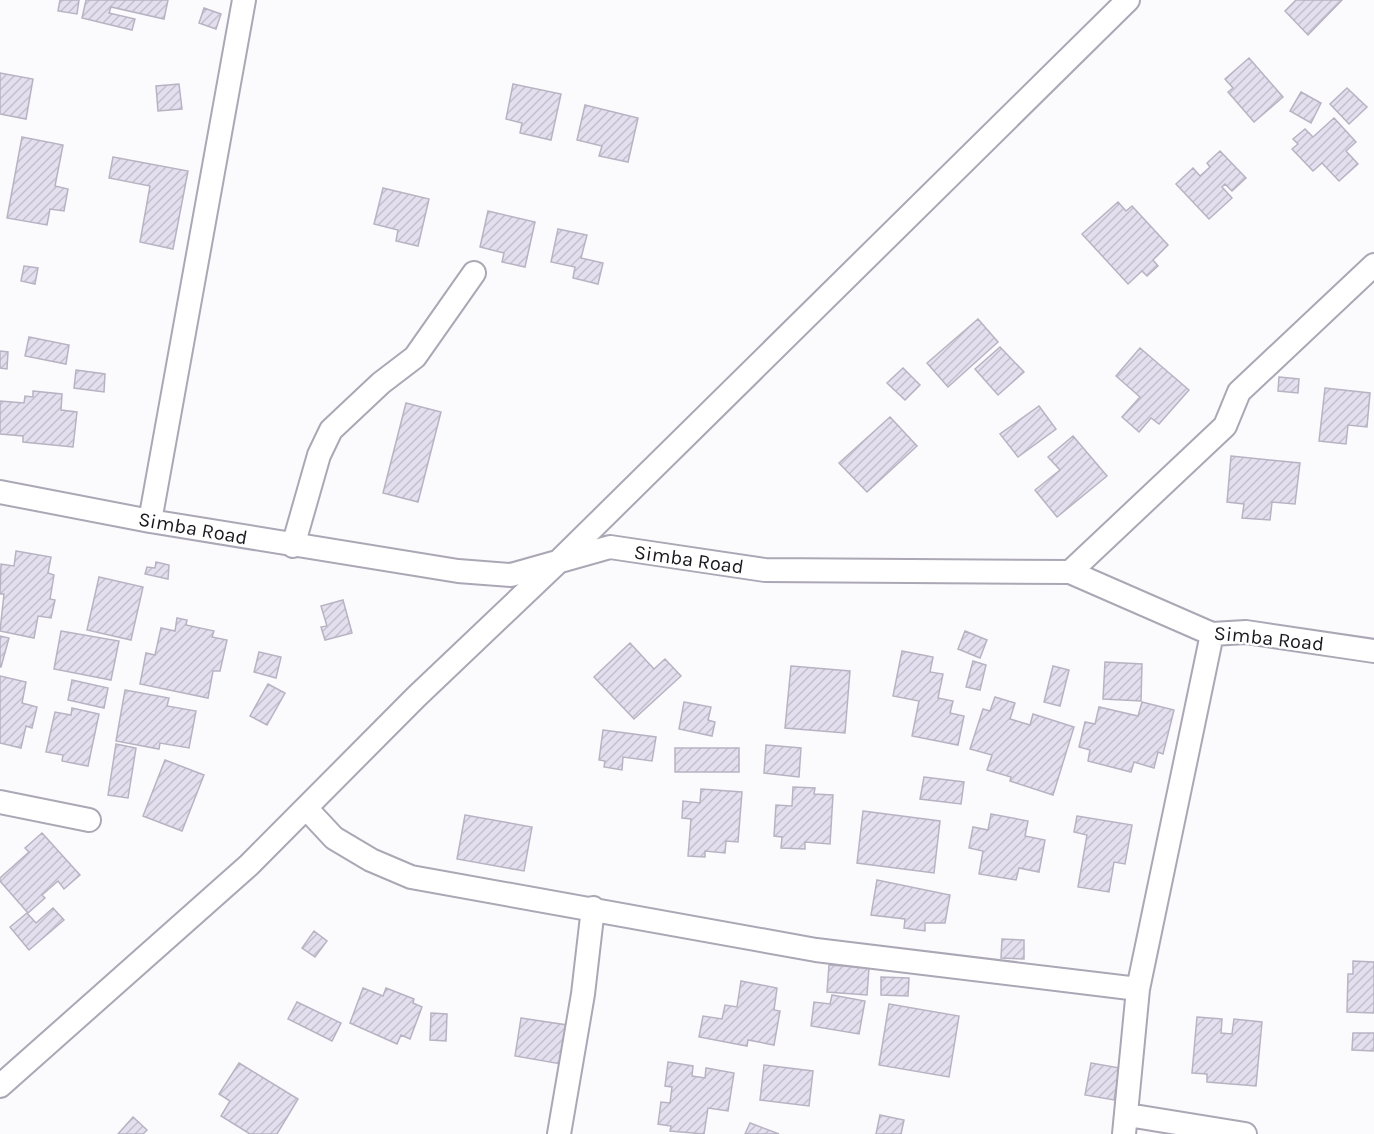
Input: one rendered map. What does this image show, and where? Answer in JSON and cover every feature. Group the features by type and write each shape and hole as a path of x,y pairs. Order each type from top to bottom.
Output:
{"street":[{"path":"150,522 244,0"},
{"path":"0,1086 249,865 416,697 559,561 1128,0"},
{"path":"1070,572 1225,426 1239,392 1374,265"},
{"path":"294,546 318,455 331,430 381,383 415,357 474,273"},
{"name":"Simba Road","path":"0,492 150,522 458,571 512,575 610,547 765,570 1070,572 1212,634 1246,633 1374,651"},
{"path":"1212,634 1138,989 1126,1124 1245,1134"},
{"path":"0,802 89,820"},
{"path":"306,808 334,838 371,860 411,876 816,950 1138,989"},
{"path":"559,1134 583,994 593,908"}],"building":[{"path":"60,0 79,0 77,14 58,11"},
{"path":"86,0 168,0 164,19 111,7 109,13 135,19 132,30 82,18"},
{"path":"1296,0 1342,0 1308,35 1285,11"},
{"path":"204,8 221,14 216,29 199,23"},
{"path":"1249,58 1283,97 1254,122 1228,92 1233,88 1225,79"},
{"path":"0,73 33,79 26,119 0,114"},
{"path":"179,84 182,109 158,111 156,86"},
{"path":"513,84 561,94 551,140 520,133 522,123 506,119"},
{"path":"1347,88 1367,107 1349,124 1330,104"},
{"path":"1301,92 1321,103 1311,123 1290,111"},
{"path":"585,105 638,118 628,162 599,156 602,146 577,140"},
{"path":"1334,118 1356,142 1346,151 1358,164 1339,181 1322,163 1313,171 1292,149 1298,144 1293,139 1305,129 1313,137"},
{"path":"22,137 63,145 55,186 68,189 64,211 50,209 47,225 7,218"},
{"path":"1220,151 1246,178 1232,191 1225,184 1222,187 1232,198 1209,219 1176,184 1193,168 1200,176 1210,167 1207,163"},
{"path":"113,157 188,171 173,249 140,242 150,186 109,178"},
{"path":"383,188 429,199 418,246 396,241 398,230 374,224"},
{"path":"1118,202 1126,211 1132,206 1168,245 1153,260 1158,266 1147,276 1142,271 1128,284 1082,234"},
{"path":"488,211 535,222 525,267 502,262 504,253 480,247"},
{"path":"558,229 587,235 581,258 603,263 598,284 573,278 575,267 551,262"},
{"path":"24,266 38,268 35,284 21,281"},
{"path":"978,319 998,342 948,387 927,363"},
{"path":"29,337 69,345 66,364 25,356"},
{"path":"1000,347 1024,372 998,395 975,369"},
{"path":"1140,348 1189,390 1159,424 1151,418 1139,432 1122,417 1140,397 1116,376"},
{"path":"0,351 8,352 7,369 0,368"},
{"path":"903,368 920,385 905,400 887,383"},
{"path":"76,370 105,374 104,392 74,388"},
{"path":"1279,377 1299,379 1298,393 1278,391"},
{"path":"1325,388 1370,393 1367,427 1348,425 1346,444 1319,441"},
{"path":"33,391 62,394 61,410 77,412 73,447 23,442 23,436 0,434 0,401 24,403 25,396 33,397"},
{"path":"406,403 441,412 418,502 383,493"},
{"path":"1039,406 1056,429 1018,457 1000,434"},
{"path":"890,417 917,446 867,492 839,463"},
{"path":"1073,436 1107,476 1057,517 1035,490 1060,470 1048,457"},
{"path":"1231,456 1300,463 1295,504 1272,502 1270,520 1242,518 1244,504 1227,502"},
{"path":"16,551 51,557 48,573 54,575 50,599 55,600 51,618 38,616 34,638 0,631 4,594 0,594 1,564 14,566"},
{"path":"156,562 169,565 168,579 145,574 147,567 155,568"},
{"path":"99,577 143,587 131,640 87,630"},
{"path":"343,600 352,633 325,640 321,627 327,626 321,606"},
{"path":"177,618 187,620 186,625 214,631 212,637 227,640 220,671 213,671 208,698 140,684 146,653 155,655 161,628 175,631"},
{"path":"61,631 119,641 111,680 54,669"},
{"path":"965,631 987,640 980,658 958,649"},
{"path":"0,636 9,638 1,667 0,667"},
{"path":"630,643 654,669 665,659 681,676 634,719 594,677"},
{"path":"902,651 933,657 930,672 943,674 938,698 953,701 950,713 964,716 958,745 912,736 919,701 893,696"},
{"path":"259,652 281,657 276,678 254,672"},
{"path":"973,661 986,665 980,690 966,687"},
{"path":"1105,662 1142,664 1141,701 1103,699"},
{"path":"791,666 850,671 845,733 785,728"},
{"path":"1053,666 1069,670 1060,706 1044,702"},
{"path":"0,676 26,682 22,703 37,707 32,728 26,726 21,748 0,743"},
{"path":"72,680 108,688 104,708 68,700"},
{"path":"268,684 285,693 267,725 250,716"},
{"path":"125,690 169,698 167,706 196,711 189,748 160,743 159,749 116,741"},
{"path":"995,697 1015,703 1010,719 1030,725 1033,714 1074,727 1053,795 1010,781 1011,777 987,770 992,755 970,749 983,709 990,711"},
{"path":"684,702 711,707 708,720 715,722 712,736 679,729"},
{"path":"1142,702 1174,710 1163,754 1158,752 1154,768 1134,762 1131,772 1088,761 1090,750 1079,747 1085,722 1095,724 1099,707 1138,716"},
{"path":"72,708 99,714 88,766 62,761 63,755 46,752 55,712 71,715"},
{"path":"603,730 656,737 652,761 623,757 622,770 604,767 605,761 599,760"},
{"path":"116,744 136,748 128,798 108,795"},
{"path":"766,745 801,748 799,777 764,773"},
{"path":"675,748 739,748 739,772 675,772"},
{"path":"165,760 204,775 182,831 143,816"},
{"path":"924,777 964,782 961,804 920,799"},
{"path":"793,787 815,788 814,794 833,795 830,844 805,842 805,849 781,848 782,837 774,836 776,805 792,806"},
{"path":"701,789 742,792 738,842 726,841 725,853 705,851 705,857 688,856 691,819 682,818 683,801 700,803"},
{"path":"863,811 940,821 934,873 857,863"},
{"path":"991,814 1028,821 1025,836 1045,840 1039,872 1019,868 1016,880 979,874 983,851 969,848 973,827 988,830"},
{"path":"465,815 532,827 524,871 457,859"},
{"path":"1077,816 1132,825 1125,864 1114,862 1109,892 1078,887 1087,835 1074,832"},
{"path":"42,833 80,875 64,889 58,881 42,895 45,898 28,913 0,881 0,878 29,852 25,848"},
{"path":"877,880 950,895 945,923 925,923 925,931 904,928 905,919 871,915"},
{"path":"53,908 64,920 29,950 10,927 27,913 36,923"},
{"path":"314,931 327,941 315,957 302,948"},
{"path":"1002,939 1024,940 1024,959 1001,958"},
{"path":"1353,961 1374,962 1374,1013 1347,1012 1348,974 1353,974"},
{"path":"829,965 869,968 867,995 827,992"},
{"path":"881,977 909,978 908,996 881,995"},
{"path":"741,981 777,988 774,1010 780,1011 774,1045 748,1040 747,1046 699,1037 703,1016 722,1019 725,1005 737,1007"},
{"path":"363,988 383,996 386,988 414,999 413,1003 422,1007 410,1039 401,1035 397,1044 350,1023"},
{"path":"832,995 865,1001 859,1034 811,1026 814,1002 830,1004"},
{"path":"297,1002 341,1023 332,1041 288,1019"},
{"path":"889,1004 959,1016 949,1077 879,1065"},
{"path":"431,1013 447,1014 446,1041 430,1040"},
{"path":"1197,1017 1222,1019 1221,1033 1232,1034 1234,1019 1262,1022 1256,1086 1207,1082 1207,1074 1192,1073"},
{"path":"521,1018 567,1025 561,1064 515,1056"},
{"path":"1353,1033 1374,1033 1374,1051 1352,1050"},
{"path":"668,1062 693,1066 692,1076 705,1078 706,1068 734,1073 728,1111 708,1108 704,1134 670,1131 671,1126 658,1124 661,1102 670,1103 672,1087 665,1086"},
{"path":"239,1063 298,1099 277,1134 250,1134 221,1116 230,1101 219,1094"},
{"path":"1091,1063 1120,1068 1114,1100 1085,1095"},
{"path":"764,1065 813,1071 809,1106 760,1100"},
{"path":"880,1115 904,1120 901,1134 876,1134"},
{"path":"133,1117 147,1130 143,1134 118,1134"},
{"path":"750,1123 779,1134 745,1134"}]}
